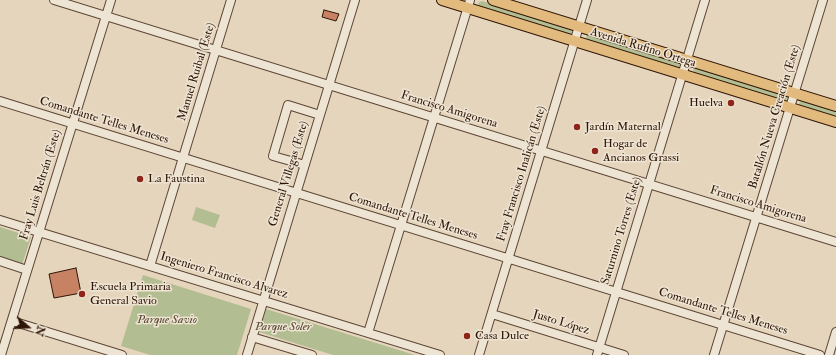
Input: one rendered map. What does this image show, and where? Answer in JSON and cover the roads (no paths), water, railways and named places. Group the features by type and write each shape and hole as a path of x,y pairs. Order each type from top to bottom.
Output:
{"main road":[{"name":"Avenida Rufino Ortega","path":"442,0 469,4 575,41 836,122"},
{"name":"Avenida Rufino Ortega","path":"493,0 836,106"}],"street":[{"name":"Francisco Amigorena","path":"54,0 836,242"},
{"name":"Fray Luis Beltrán (Este)","path":"1,354 111,0"},
{"name":"Manuel Ruibal (Este)","path":"150,266 231,0"},
{"name":"General Villegas (Este)","path":"247,355 355,0"},
{"name":"Fray Francisco Inalicán (Este)","path":"479,355 587,0"},
{"name":"Saturnino Torres (Este)","path":"598,351 705,0"},
{"name":"Batallón Nueva Creación (Este)","path":"714,355 823,0"},
{"path":"368,333 469,4"},
{"name":"Comandante Telles Meneses","path":"0,101 820,355"},
{"path":"305,165 273,156 288,105 320,115"},
{"name":"Ingeniero Francisco Alvarez","path":"0,220 440,355"},
{"path":"0,261 27,270"},
{"name":"Justo López","path":"492,314 598,351 624,355"},
{"path":"12,321 122,355"},
{"path":"829,355 836,332"},
{"path":"252,337 312,355"}],"place":[{"name":"Huelva","path":"731,103"},
{"name":"Jardín Maternal","path":"577,127"},
{"name":"Hogar de Ancianos Grassi","path":"595,151"},
{"name":"La Faustina","path":"140,179"},
{"name":"Escuela Primaria General Savio","path":"82,294"},
{"name":"Casa Dulce","path":"467,336"}],"park label":[{"name":"Parque Savio","path":"167,320"},
{"name":"Parque Soler","path":"283,327"}]}
